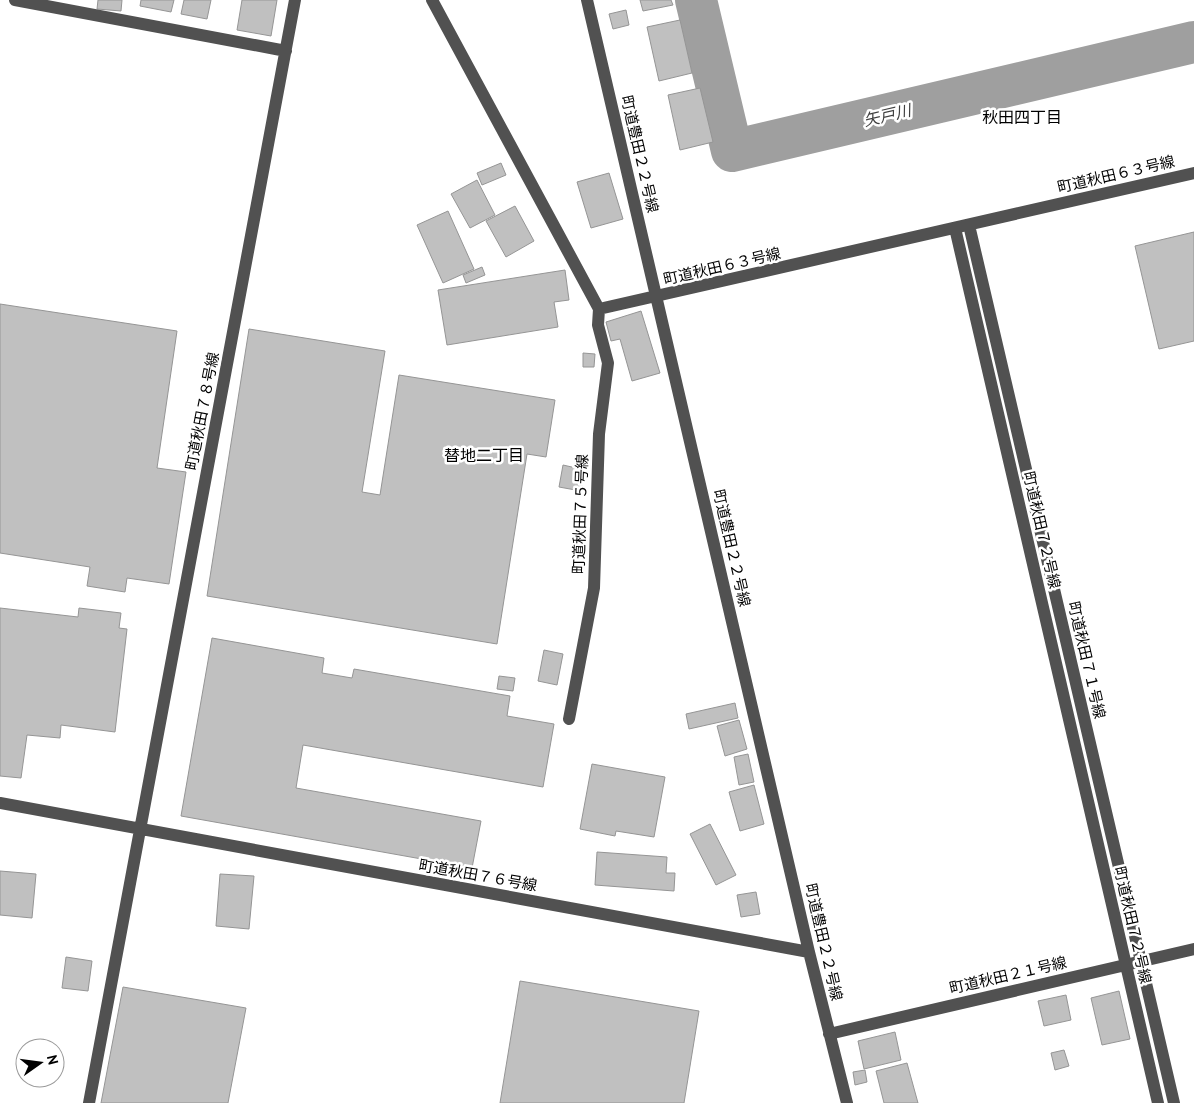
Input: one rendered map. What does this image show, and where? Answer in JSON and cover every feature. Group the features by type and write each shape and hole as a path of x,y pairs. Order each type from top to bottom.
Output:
{"street":[{"path":"15,0 286,51"},
{"name":"町道秋田７８号線","path":"89,1103 295,0"},
{"name":"町道豊田２２号線","path":"587,0 809,952 847,1103"},
{"path":"437,1 600,310"},
{"name":"町道秋田６３号線","path":"600,310 1194,173"},
{"name":"町道秋田７１号線","path":"969,225 1174,1103"},
{"name":"町道秋田７２号線","path":"955,228 1158,1103"},
{"name":"町道秋田７５号線","path":"569,719 594,588 599,434 608,363 598,325 600,310"},
{"name":"町道秋田７６号線","path":"0,803 809,952"},
{"name":"町道秋田２１号線","path":"829,1034 1194,949"}],"building":[{"path":"98,0 122,0 121,11 97,9"},
{"path":"141,0 174,0 171,12 140,6"},
{"path":"184,0 211,0 207,19 181,14"},
{"path":"242,0 277,0 271,36 237,30"},
{"path":"640,0 671,0 673,5 643,11"},
{"path":"626,10 629,25 613,29 609,14"},
{"path":"680,20 692,73 659,81 647,27"},
{"path":"700,88 713,142 680,150 668,95"},
{"path":"501,163 506,175 482,185 477,173"},
{"path":"609,173 623,219 591,228 577,182"},
{"path":"477,180 495,215 470,228 451,194"},
{"path":"515,206 534,241 506,257 486,221"},
{"path":"448,211 474,269 443,283 417,225"},
{"path":"1194,232 1194,341 1159,349 1135,246"},
{"path":"482,267 485,275 466,283 463,275"},
{"path":"565,270 569,300 554,302 558,327 447,345 438,290"},
{"path":"0,304 177,331 157,468 186,472 169,584 127,578 125,592 87,586 90,567 0,553"},
{"path":"641,311 660,373 632,381 620,339 611,341 606,322"},
{"path":"249,329 385,351 362,492 380,495 399,375 555,400 546,457 527,454 497,644 207,596"},
{"path":"583,353 595,354 594,367 583,367"},
{"path":"563,465 585,470 581,491 559,487"},
{"path":"0,608 78,617 79,608 121,613 119,628 127,629 115,732 61,725 60,738 27,735 21,778 0,776"},
{"path":"212,638 324,658 322,673 352,678 354,669 510,696 507,716 554,724 543,787 303,745 296,788 481,821 472,868 181,816"},
{"path":"544,650 563,654 557,685 538,681"},
{"path":"499,676 515,678 513,691 497,689"},
{"path":"735,703 738,718 689,729 686,714"},
{"path":"739,720 747,749 725,756 717,726"},
{"path":"748,754 754,782 739,785 734,757"},
{"path":"592,764 665,777 654,837 616,831 615,836 580,829"},
{"path":"754,785 764,824 740,831 729,792"},
{"path":"710,824 736,875 716,885 690,834"},
{"path":"597,852 667,857 666,873 675,873 674,891 595,885"},
{"path":"0,871 36,874 32,918 0,915"},
{"path":"220,874 254,876 249,929 216,926"},
{"path":"756,892 760,914 741,917 737,895"},
{"path":"66,957 92,961 88,991 62,988"},
{"path":"520,981 699,1011 684,1103 500,1103"},
{"path":"123,987 246,1008 228,1103 101,1103"},
{"path":"1119,991 1130,1039 1102,1045 1091,998"},
{"path":"1066,995 1071,1020 1044,1026 1038,1001"},
{"path":"895,1032 901,1060 864,1069 858,1041"},
{"path":"1064,1050 1069,1066 1055,1070 1051,1053"},
{"path":"907,1063 918,1103 884,1103 876,1071"},
{"path":"865,1070 867,1082 855,1085 853,1072"}],"waterway":[{"name":"矢戸川","path":"696,0 732,151 1194,42"}],"district":[{"name":"秋田四丁目","path":"1022,117"},
{"name":"替地二丁目","path":"484,455"}]}
